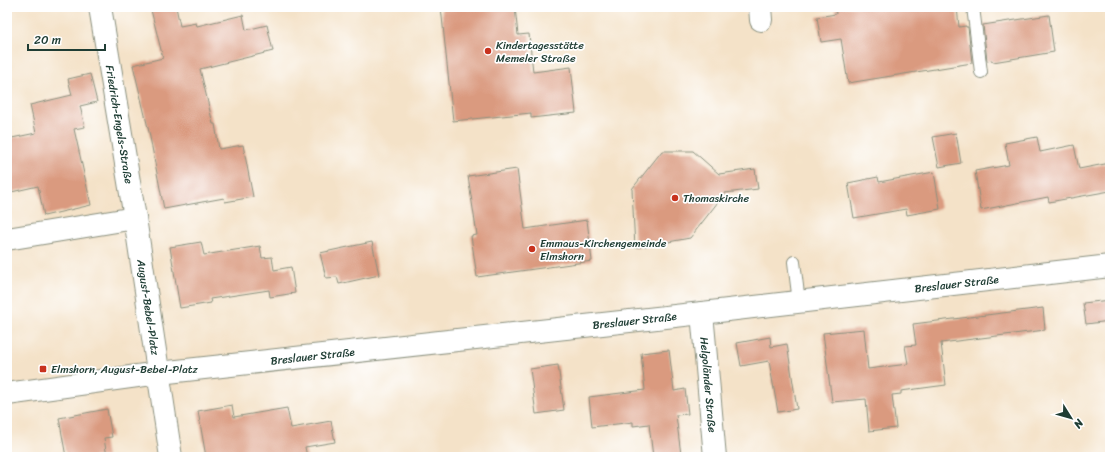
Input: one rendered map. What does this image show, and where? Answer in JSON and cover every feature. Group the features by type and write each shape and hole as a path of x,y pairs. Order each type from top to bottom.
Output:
{"street":[{"name":"Friedrich-Engels-Straße","path":"100,7 135,218"},
{"path":"7,239 135,218"},
{"name":"August-Bebel-Platz","path":"135,218 159,373"},
{"name":"Breslauer Straße","path":"159,373 1110,266"},
{"name":"Helgoländer Straße","path":"702,313 715,457"},
{"path":"7,394 159,373 171,457"}],"lane":[{"path":"973,7 981,72"},
{"path":"794,262 799,302"}],"building":[{"path":"165,7 176,7 180,26 196,23 197,26 243,15 246,30 267,25 273,51 200,69 213,124 215,124 219,149 243,145 253,197 225,202 224,198 164,209 149,132 133,65 163,58 151,10"},
{"name":"Kindertagesstätte Memeler Straße","path":"441,7 515,7 518,35 529,34 533,72 571,67 576,113 531,118 531,113 453,121"},
{"path":"835,7 957,7 959,27 968,27 972,63 848,83 841,39 821,42 817,17 836,14"},
{"path":"1049,15 1054,52 993,62 992,60 987,61 983,25"},
{"path":"90,74 97,102 80,106 85,127 74,129 91,205 44,216 38,186 7,193 7,139 36,133 30,105 72,95 68,79"},
{"path":"956,133 961,163 939,167 933,137"},
{"path":"1037,137 1040,152 1074,145 1079,169 1110,163 1110,191 1049,202 1048,197 981,210 975,171 1009,165 1005,143"},
{"name":"Thomaskirche","path":"662,151 693,151 719,174 755,169 758,189 725,193 690,238 635,248 632,189"},
{"name":"Emmaus-Kirchengemeinde Elmshorn","path":"517,169 525,229 587,220 592,261 477,277 471,236 477,235 468,176"},
{"path":"934,172 940,209 907,215 906,209 854,218 848,183 878,177 879,182"},
{"path":"201,242 204,255 260,246 262,258 272,257 274,270 291,267 295,293 270,297 269,290 210,299 211,303 180,308 170,247"},
{"path":"372,242 379,275 339,284 337,277 326,278 320,253"},
{"path":"1110,300 1110,321 1086,324 1083,303"},
{"path":"1043,308 1045,330 941,343 946,385 901,391 901,394 892,395 896,428 869,431 866,399 832,402 823,333 864,329 868,369 908,364 905,346 916,345 913,324"},
{"path":"770,337 771,347 787,344 797,409 778,412 769,361 741,366 737,343"},
{"path":"669,350 674,391 685,389 688,414 676,415 681,455 653,457 649,424 633,426 633,422 592,427 589,397 645,390 641,353"},
{"path":"558,365 564,410 536,414 530,369"},
{"path":"232,405 234,417 287,408 291,428 331,421 335,442 305,447 307,457 206,457 198,411"},
{"path":"107,409 112,437 104,438 107,457 66,457 59,418"}],"place":[{"name":"Kindertagesstätte Memeler Straße","path":"488,51"},
{"name":"Thomaskirche","path":"675,198"},
{"name":"Emmaus-Kirchengemeinde Elmshorn","path":"532,249"},
{"name":"Elmshorn, August-Bebel-Platz","path":"43,369"}]}
